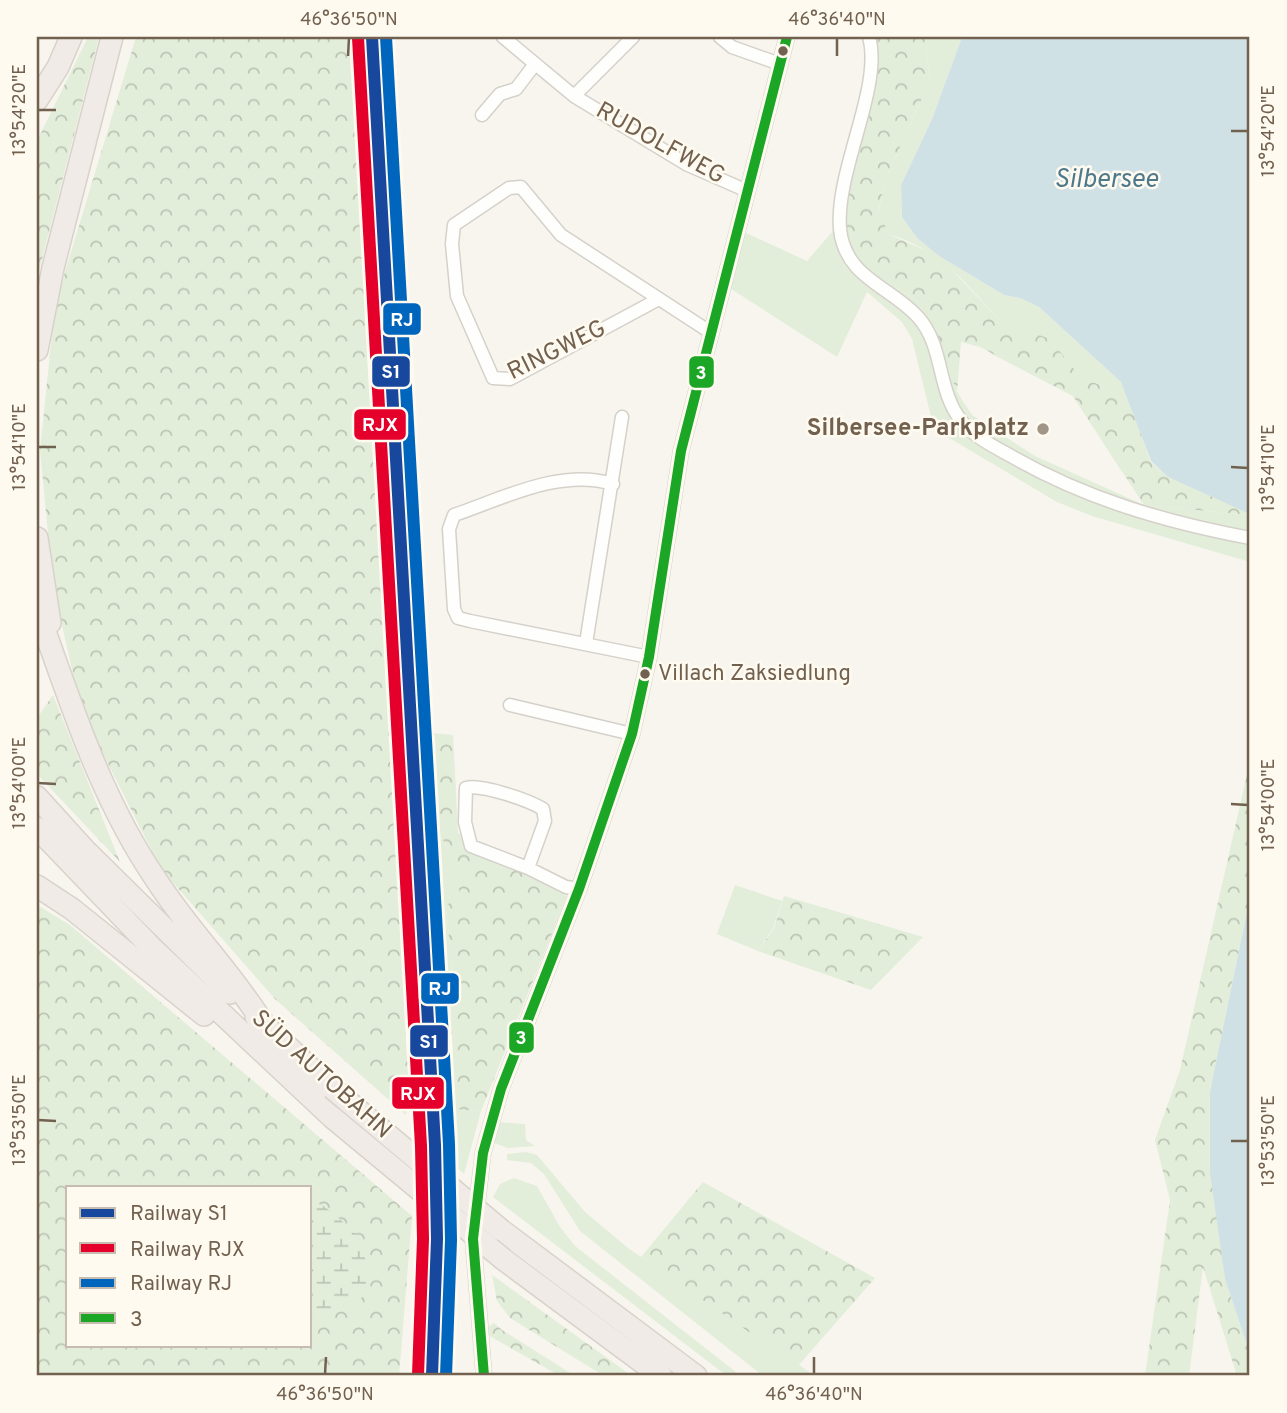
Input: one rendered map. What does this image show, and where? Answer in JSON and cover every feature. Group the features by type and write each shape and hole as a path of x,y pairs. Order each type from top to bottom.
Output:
{"highway":[{"path":"37,117 71,37"},
{"path":"37,350 56,255 112,37"},
{"path":"37,100 58,67"},
{"path":"37,538 58,666"},
{"path":"37,609 83,739 115,811 157,881 243,989 265,1026"},
{"name":"SÜD AUTOBAHN","path":"37,797 111,876 332,1088 500,1230 696,1376"},
{"name":"SÜD AUTOBAHN","path":"37,828 154,950 333,1118 503,1259 661,1376"},
{"path":"37,886 72,909 230,1036 261,1052"}],"street":[{"path":"503,37 574,96"},
{"name":"RUDOLFWEG","path":"633,37 574,96 688,165 745,190"},
{"path":"720,37 732,47 780,64"},
{"path":"484,1376 473,1239 483,1153 505,1077 579,889 632,734 649,657 681,451 745,190 787,37"},
{"path":"869,37 872,63 841,202 840,232 847,253 866,279 906,307 925,327 959,419 986,442 1076,490 1129,510 1250,538"},
{"path":"482,116 500,94 516,89 535,64"},
{"name":"RINGWEG","path":"657,300 510,379 493,378 457,296 452,244 454,226 509,188 522,187 561,235 710,332"},
{"path":"586,643 622,418"},
{"path":"613,485 582,478 551,482 454,515 450,520 453,594 458,618 649,657"},
{"path":"510,705 632,734"},
{"path":"528,867 543,827 542,809 474,786 466,788 467,839 471,846 528,867 566,887 579,889"}],"green space":[{"path":"88,37 99,37 37,279 37,141"},
{"path":"136,37 361,37 414,1041 406,1115 275,999 161,869 81,710 53,585 40,450 55,305"},
{"path":"872,37 925,37 930,81 885,180 879,208 888,234 939,256 999,320 1050,339 1081,378 1129,396 1150,461 1168,477 1245,509 1250,515 1144,505 1073,396 980,347 961,342 957,392 934,328 916,300 851,261 838,225"},
{"path":"925,37 962,37 932,119 901,185 902,217 917,238 939,256 1004,295 1020,298 1039,307 1121,382 1129,396 1144,446 1122,472 1073,396 990,353 999,320 962,279 923,249 888,234 879,209 885,180 930,81"},
{"path":"838,225 851,261 916,300 934,328 957,392 972,415 1035,456 1144,505 1250,515 1250,562 1092,516 1057,502 934,429 912,339 902,322 867,292 837,357 728,287 744,232 807,261"},
{"path":"53,695 120,862 37,774 37,718"},
{"path":"432,733 453,735 458,833 525,863 525,875 567,896 481,1111 453,1109 447,1026 455,996 446,906 460,894 452,854 440,835"},
{"path":"1250,761 1250,897 1210,1091 1225,1279 1250,1354 1250,1376 1237,1376 1203,1267 1189,1376 1145,1376 1170,1200 1155,1140 1180,1070"},
{"path":"440,835 452,854 461,894 446,907 455,996 447,1025"},
{"path":"735,885 782,901 773,928 758,951 717,934"},
{"path":"784,896 923,937 871,990 758,951 774,928"},
{"path":"37,905 70,925 412,1216 399,1376 37,1376"},
{"path":"453,1109 481,1111 464,1174 451,1162"},
{"path":"496,1122 525,1124 526,1140 535,1146 508,1148 494,1143"},
{"path":"526,1152 537,1155 585,1212 628,1248 815,1376 763,1376 580,1231 544,1174 531,1163 507,1160 507,1154"},
{"path":"514,1178 537,1186 560,1227 575,1246 741,1376 727,1376 493,1197 500,1184"},
{"path":"703,1182 875,1278 798,1366 641,1257"},
{"path":"312,1202 331,1211 361,1237 371,1291 343,1311 312,1314"},
{"path":"492,1275 632,1376 604,1376 510,1318 497,1301"},
{"path":"494,1323 575,1376 560,1376 488,1335 486,1329"}],"water":[{"name":"Silbersee","path":"962,37 1250,37 1250,514 1168,477 1151,461 1121,382 1039,307 1020,298 1004,295 939,256 917,238 902,217 901,185 932,119"},
{"path":"1250,897 1250,1354 1225,1279 1210,1173 1210,1091"}],"rail line":[{"name":"S1","path":"372,37 435,1145 437,1239 432,1376"},
{"name":"RJ","path":"386,37 449,1144 451,1240 446,1376"},
{"name":"RJX","path":"358,38 421,1146 423,1239 418,1375"}],"transit line":[{"name":"3","path":"484,1376 473,1239 483,1153 501,1089 579,889 632,734 649,657 681,451 787,37"}],"place":[{"name":"Silbersee-Parkplatz","path":"1043,429"},
{"name":"Villach Zaksiedlung","path":"645,674"}]}
